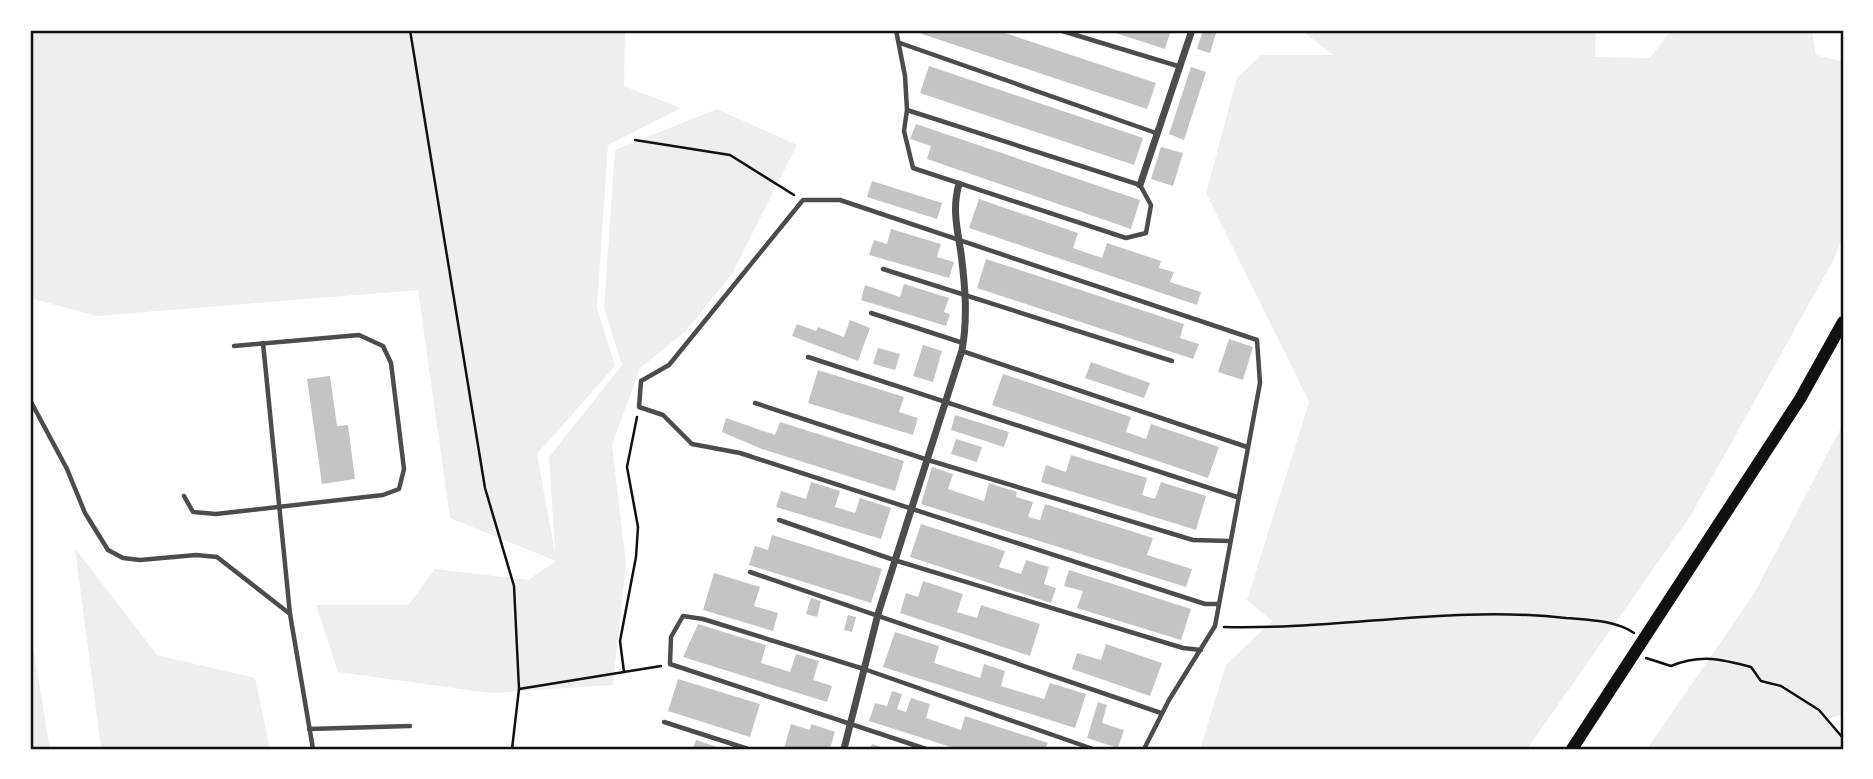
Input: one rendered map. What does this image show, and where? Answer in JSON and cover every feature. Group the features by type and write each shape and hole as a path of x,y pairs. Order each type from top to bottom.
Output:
{"main road":[{"path":"1572,749 1800,399 1843,322"}],"street":[{"path":"1140,185 1192,30"},
{"path":"844,749 878,614 909,509 947,402 962,347 965,296 953,203 959,184"}],"lane":[{"path":"896,30 900,43 907,110 904,131 913,168 1126,238 1146,233 1151,205 1140,185 907,110"},
{"path":"1059,30 1181,66"},
{"path":"900,43 1156,133"},
{"path":"1144,749 1161,713 1215,626 1260,383 1257,340 1235,331 1223,330 1209,321 959,242 840,200 803,200 670,365 641,381 639,407 663,415 692,444 740,453 1205,604 1219,604"},
{"path":"883,269 1172,361"},
{"path":"871,313 1247,447"},
{"path":"184,496 193,512 216,514 383,495 399,489 404,469 391,363 383,346 359,335 234,346"},
{"path":"263,343 282,507 290,614 313,749"},
{"path":"808,357 1237,497"},
{"path":"30,400 67,469 85,513 108,550 122,558 140,560 196,555 217,557 290,614"},
{"path":"755,403 928,460 1193,540 1229,541"},
{"path":"779,520 894,560 1184,648 1201,650"},
{"path":"750,572 1161,713"},
{"path":"926,749 670,664 671,637 683,616 703,619 864,669 1093,749"},
{"path":"664,722 748,749"},
{"path":"309,729 410,726"}],"path":[{"path":"410,30 485,488 514,586 519,689 512,749"},
{"path":"635,140 730,155 803,200"},
{"path":"624,672 620,641 636,557 638,527 627,467 639,407"},
{"path":"1215,626 1257,629 1414,617 1530,613 1598,621 1629,630 1644,642"},
{"path":"1636,654 1671,666 1692,658 1711,657 1751,667 1761,681 1781,686 1819,710 1843,738"},
{"path":"519,689 670,664"}],"shaded area":[{"path":"30,30 625,30 624,86 681,108 608,145 597,308 615,366 537,454 555,552 549,457 622,365 604,308 615,150 717,109 797,145 732,274 685,332 640,368 612,445 626,564 613,685 490,693 338,672 316,605 408,605 435,569 528,580 556,561 450,518 418,290 96,316 30,298"},
{"path":"1301,30 1596,30 1595,57 1650,58 1668,34 1687,30 1812,30 1816,55 1843,62 1843,235 1834,259 1691,515 1527,749 1200,749 1226,665 1272,621 1247,600 1309,402 1206,193 1237,78 1261,55 1333,55"},
{"path":"1843,424 1843,714 1825,720 1843,737 1843,749 1647,749 1755,592"},
{"path":"75,548 157,655 255,678 270,749 101,749"},
{"path":"30,627 50,749 30,749"}],"building":[{"path":"910,30 996,30 1156,83 1147,109"},
{"path":"1106,30 1171,30 1165,49"},
{"path":"1203,30 1217,30 1210,53 1197,49"},
{"path":"929,66 1143,138 1134,165 920,93"},
{"path":"1191,67 1206,72 1184,140 1169,134"},
{"path":"916,124 1140,200 1131,229 927,159 931,146 910,139"},
{"path":"1161,147 1183,153 1173,186 1151,179"},
{"path":"872,181 942,203 937,219 867,197"},
{"path":"979,199 1078,233 1073,248 1102,258 1107,243 1161,261 1159,268 1174,272 1170,282 1201,292 1197,305 969,228"},
{"path":"891,229 941,244 937,257 954,262 949,278 869,255 874,240 887,244"},
{"path":"986,259 1184,324 1180,338 1199,344 1193,359 977,288"},
{"path":"904,284 949,298 944,312 950,314 946,326 861,300 865,285 900,297"},
{"path":"850,320 870,328 858,361 792,336 797,324 816,331 818,327 844,337"},
{"path":"1229,339 1253,347 1243,380 1218,372"},
{"path":"923,345 942,351 933,382 913,376"},
{"path":"878,348 900,354 895,370 873,364"},
{"path":"1091,362 1150,383 1144,398 1085,378"},
{"path":"818,370 904,397 899,412 918,418 913,435 808,403"},
{"path":"1003,374 1131,417 1126,432 1146,439 1151,424 1219,447 1208,478 992,405"},
{"path":"330,376 337,426 348,425 355,479 322,484 307,379"},
{"path":"955,415 1009,432 1004,447 951,430"},
{"path":"726,418 775,435 780,422 904,461 895,491 762,449 722,432"},
{"path":"956,439 982,447 977,462 951,454"},
{"path":"1071,455 1147,478 1142,495 1155,499 1161,482 1206,496 1196,530 1041,482 1046,465 1066,472"},
{"path":"932,467 953,474 948,489 984,501 989,483 1017,492 1016,497 1033,502 1028,517 1040,520 1045,504 1153,538 1147,555 1192,569 1186,587 921,504"},
{"path":"811,482 840,491 835,507 855,513 860,498 891,508 881,539 776,507 781,491 806,499"},
{"path":"921,524 1005,551 999,567 1021,574 1026,560 1049,567 1044,584 1056,588 1051,603 910,557"},
{"path":"772,535 882,569 871,603 749,565 755,546 768,550"},
{"path":"1069,570 1191,609 1181,640 1077,608 1083,591 1064,586"},
{"path":"714,573 760,587 754,606 778,613 773,631 703,610"},
{"path":"923,581 963,594 957,612 977,618 981,605 1040,624 1030,656 900,613 906,593 918,597"},
{"path":"811,598 821,601 817,617 806,614"},
{"path":"848,615 856,617 852,632 844,630"},
{"path":"698,624 766,645 761,663 790,672 796,654 819,661 813,680 832,686 827,702 683,657"},
{"path":"895,632 939,646 934,663 980,678 984,664 1005,671 1001,686 1044,699 1050,683 1086,694 1075,728 883,667"},
{"path":"1106,644 1162,663 1150,696 1072,669 1077,653 1101,660"},
{"path":"678,679 760,704 750,737 668,711"},
{"path":"892,691 902,694 897,709 906,712 911,698 930,704 926,718 961,730 965,716 1048,743 1045,749 957,749 869,721 875,703 887,706"},
{"path":"1098,702 1107,705 1102,723 1124,730 1118,748 1087,738"},
{"path":"791,724 810,730 811,724 835,732 830,749 784,749"},
{"path":"696,740 723,749 693,749"},
{"path":"872,744 886,749 870,749"}]}
